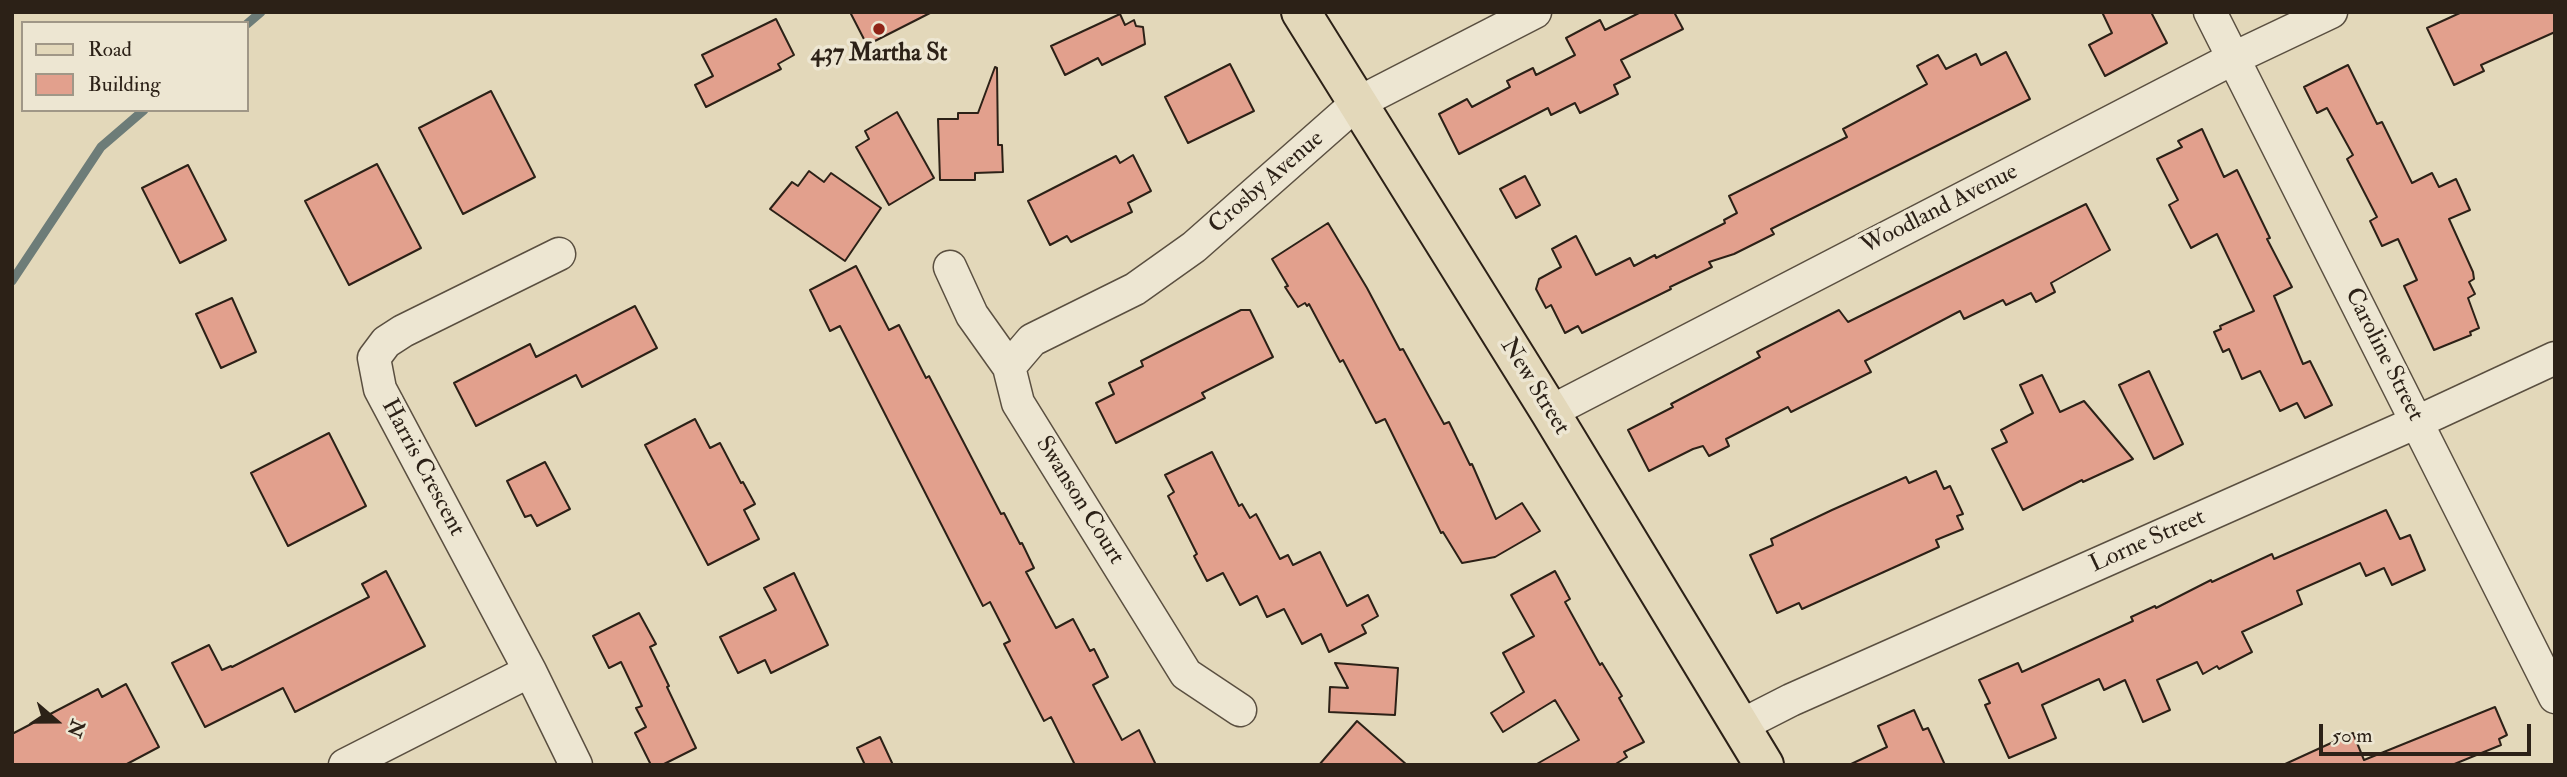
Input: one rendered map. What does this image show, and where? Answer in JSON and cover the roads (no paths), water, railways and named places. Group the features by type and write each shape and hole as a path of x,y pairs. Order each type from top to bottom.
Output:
{"main road":[{"name":"New Street","path":"1301,12 1550,412 1763,765"}],"street":[{"name":"Crosby Avenue","path":"1009,367 1032,340 1135,289 1194,247 1356,104 1535,12"},
{"name":"Caroline Street","path":"2210,12 2555,697"},
{"name":"Woodland Avenue","path":"1550,412 2234,58 2331,12"},
{"name":"Harris Crescent","path":"559,254 403,331 386,342 374,358 380,389 530,671 576,765"},
{"name":"Swanson Court","path":"950,267 972,316 1009,367 1018,403 1186,674 1240,710"},
{"name":"Lorne Street","path":"1740,726 1791,700 2555,358"},
{"path":"345,765 530,671"}],"waterway":[{"path":"248,23 261,12"},
{"path":"12,281 101,147 142,112"}],"place":[{"name":"437 Martha St","path":"879,29"}]}
